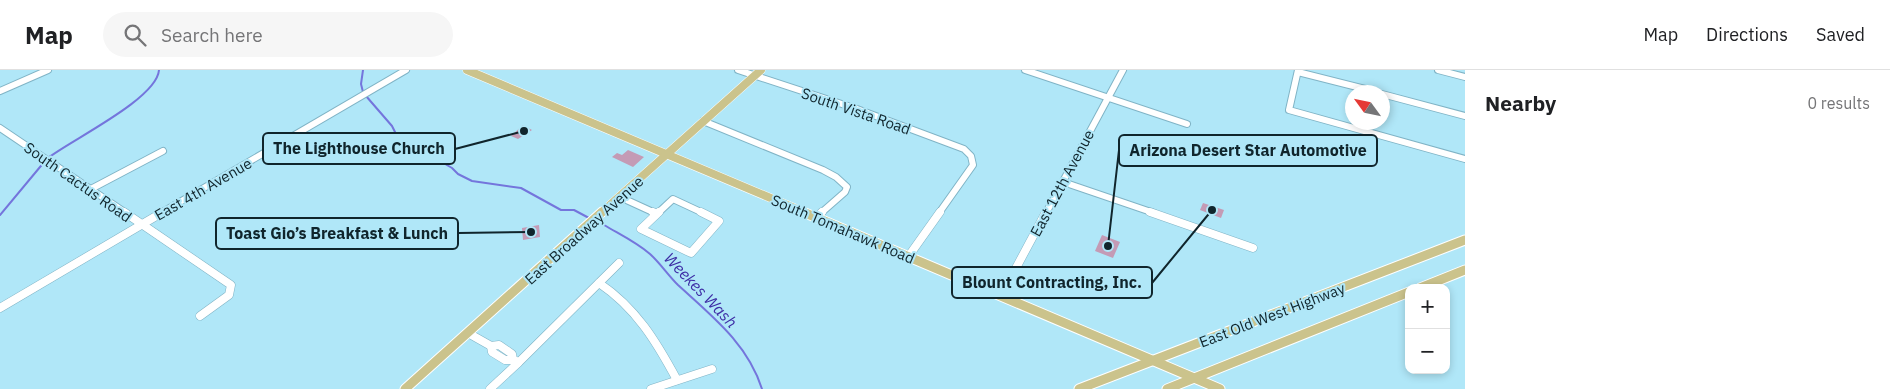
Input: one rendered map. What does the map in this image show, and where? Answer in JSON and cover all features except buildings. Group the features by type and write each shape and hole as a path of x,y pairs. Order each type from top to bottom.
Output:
{"main road":[{"name":"South Tomahawk Road","path":"467,70 1220,389"},
{"name":"East Broadway Avenue","path":"405,389 761,70"},
{"name":"East Old West Highway","path":"1079,389 1465,240"},
{"path":"1430,284 1465,270"},
{"name":"East Old West Highway","path":"1168,389 1405,294"}],"street":[{"path":"0,91 48,70"},
{"name":"East 4th Avenue","path":"0,308 406,70"},
{"name":"South Vista Road","path":"738,70 857,108 964,149 971,156 973,165 908,257"},
{"path":"1025,70 1187,124"},
{"name":"East 12th Avenue","path":"1001,296 1123,70"},
{"path":"1438,70 1465,77"},
{"path":"1351,85 1298,71 1289,110 1465,159"},
{"path":"1390,96 1465,116"},
{"path":"703,121 830,173 847,187 836,201 816,218"},
{"name":"South Cactus Road","path":"0,128 231,285 229,296 200,316"},
{"path":"89,190 163,151"},
{"path":"1063,182 1252,248"},
{"path":"620,197 656,214"},
{"path":"673,199 719,221 691,252 641,229 656,214 673,199"},
{"path":"490,389 515,361 619,263"},
{"path":"599,283 617,294 646,322 677,380"},
{"path":"468,333 491,346 492,352 505,360 515,361"},
{"path":"651,389 712,369"}],"waterway":[{"path":"48,158 129,106 155,81 159,70"},
{"name":"Weekes Wash","path":"363,70 361,84 363,92"},
{"name":"Weekes Wash","path":"366,96 392,126 397,136 452,168 458,174 472,181 521,188 561,210 574,210 589,218"},
{"path":"0,215 45,161"},
{"name":"Weekes Wash","path":"604,225 650,254 678,285 728,332 748,358 762,389"}],"place":[{"name":"The Lighthouse Church","path":"524,131"},
{"name":"Blount Contracting, Inc.","path":"1212,210"},
{"name":"Toast Gio’s Breakfast & Lunch","path":"531,232"},
{"name":"Arizona Desert Star Automotive","path":"1108,246"}]}
